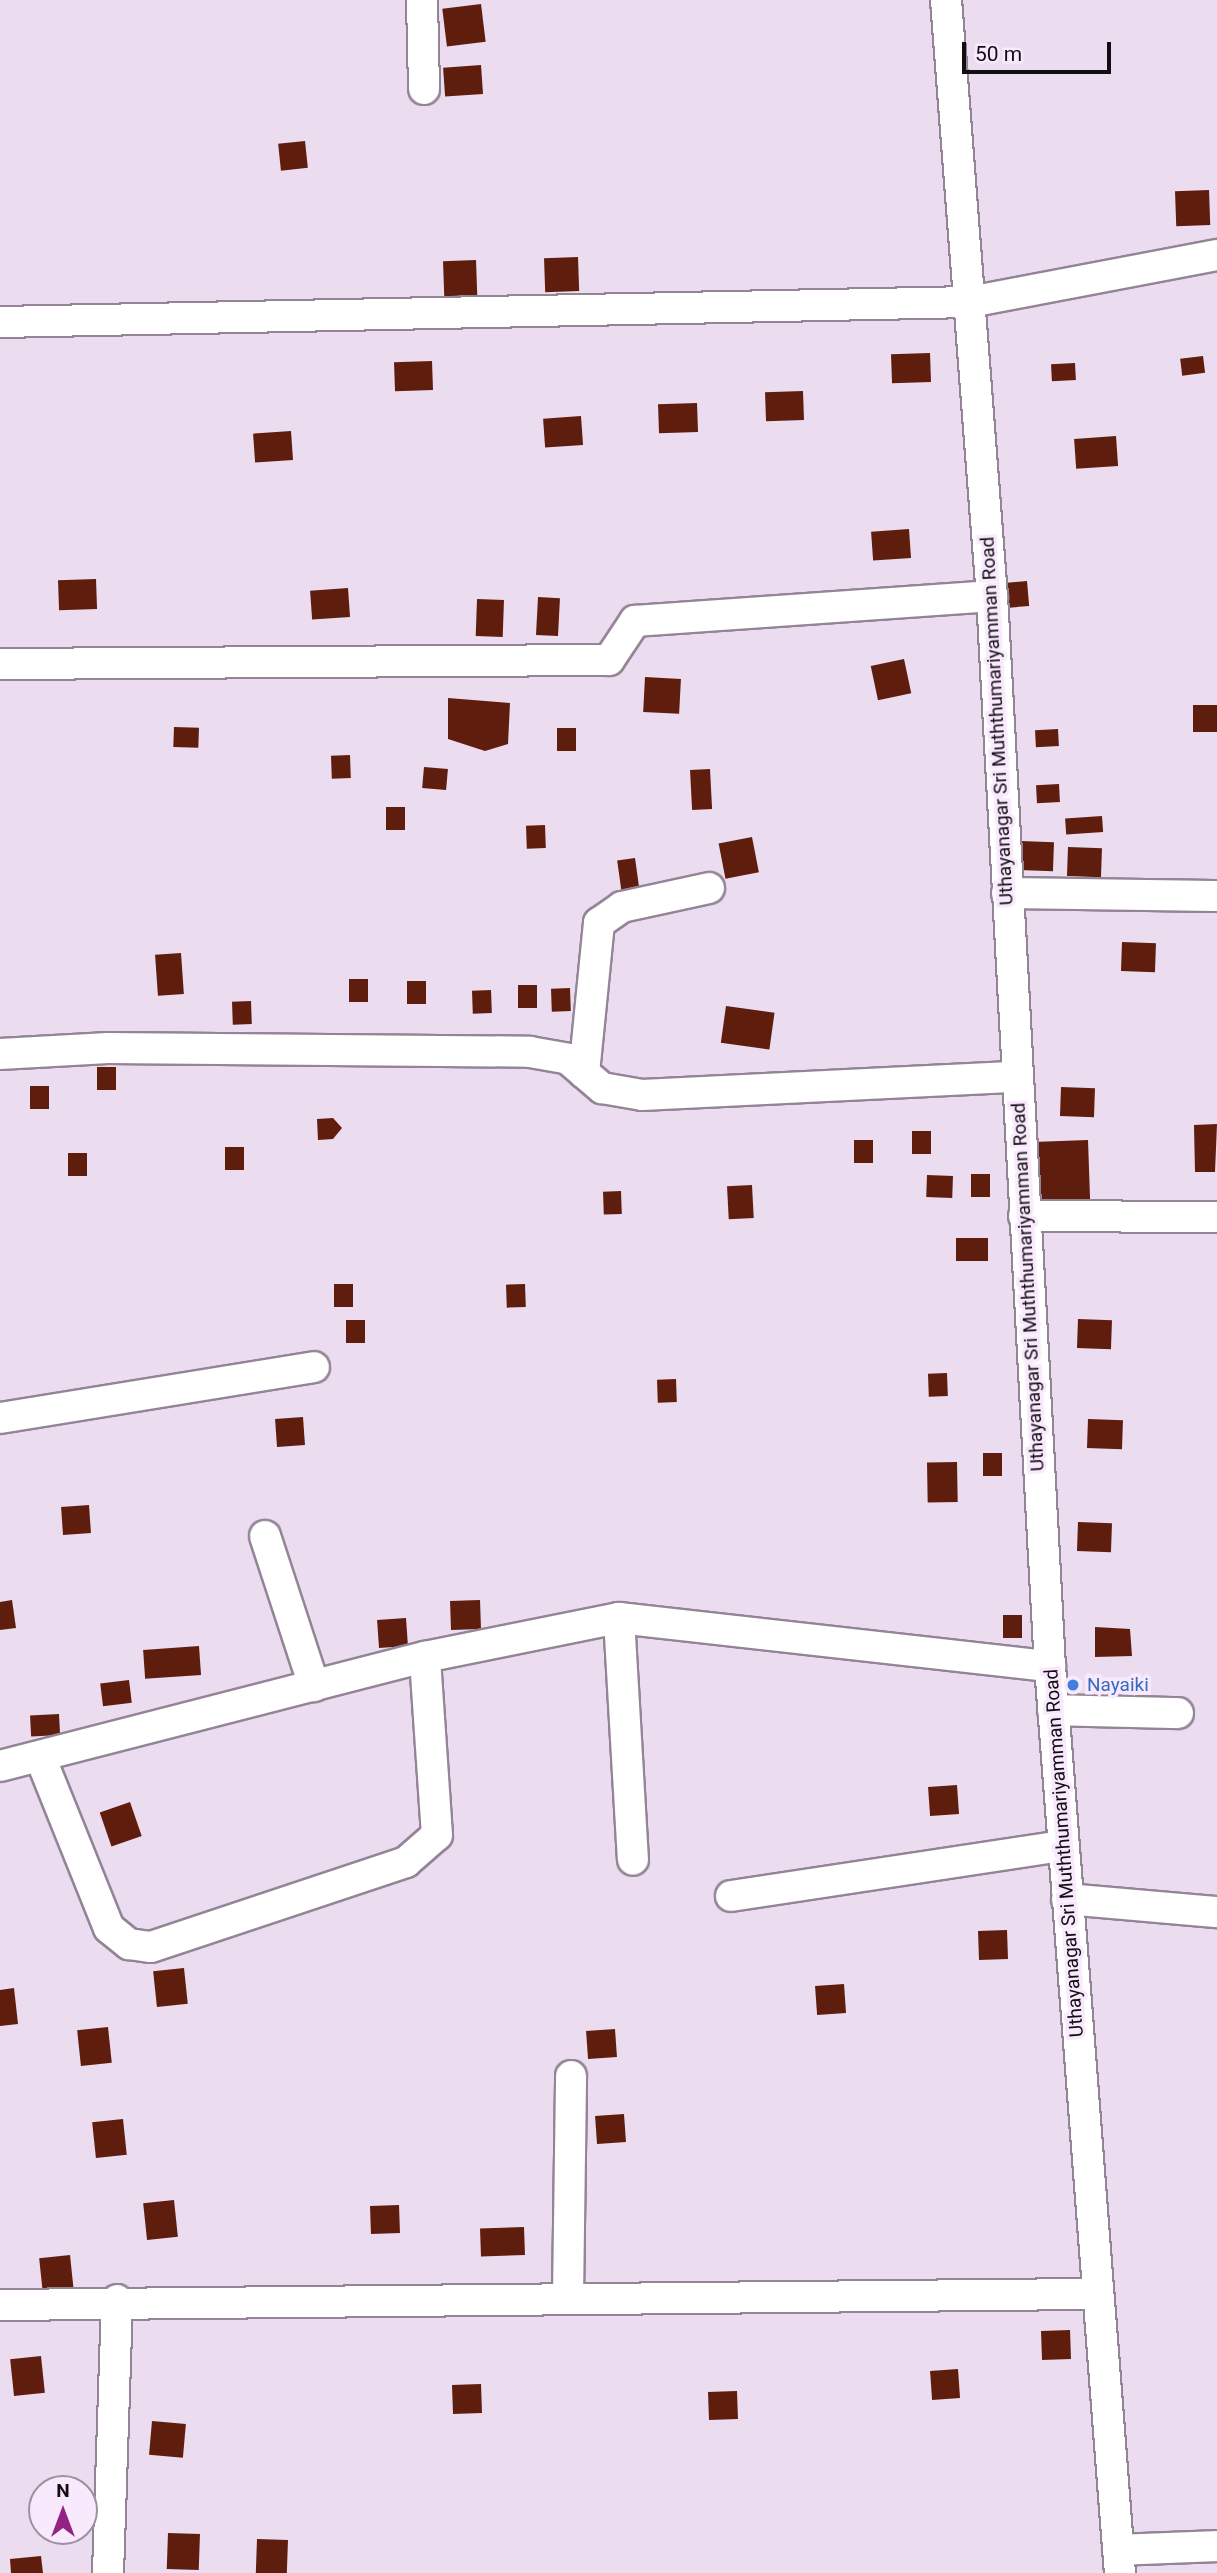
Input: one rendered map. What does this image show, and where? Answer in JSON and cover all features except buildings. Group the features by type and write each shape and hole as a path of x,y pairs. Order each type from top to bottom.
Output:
{"street":[{"path":"422,0 424,89"},
{"name":"Uthayanagar Sri Muththumariyamman Road","path":"946,0 992,596 1050,1666 1096,2294 1119,2562"},
{"path":"0,322 970,302 1217,255"},
{"path":"0,664 609,660 635,621 992,596"},
{"path":"584,1073 599,923 622,907 709,888"},
{"path":"1007,893 1217,896"},
{"path":"0,1054 108,1048 530,1052 568,1059 602,1088 642,1095 1016,1077"},
{"path":"1024,1216 1217,1217"},
{"path":"0,1418 314,1367"},
{"path":"265,1536 314,1686"},
{"path":"619,1618 633,1860"},
{"path":"0,1766 41,1759 425,1657 619,1618 1050,1666"},
{"path":"41,1759 109,1928 129,1944 151,1947 406,1862 437,1835 425,1657"},
{"path":"1053,1710 1178,1713"},
{"path":"731,1896 1063,1846"},
{"path":"1067,1899 1217,1912"},
{"path":"568,2297 571,2076"},
{"path":"0,2305 117,2300 1096,2294"},
{"path":"108,2573 117,2300"},
{"path":"1119,2562 1217,2546"}],"place":[{"name":"Nayaiki","path":"1073,1685"}]}
